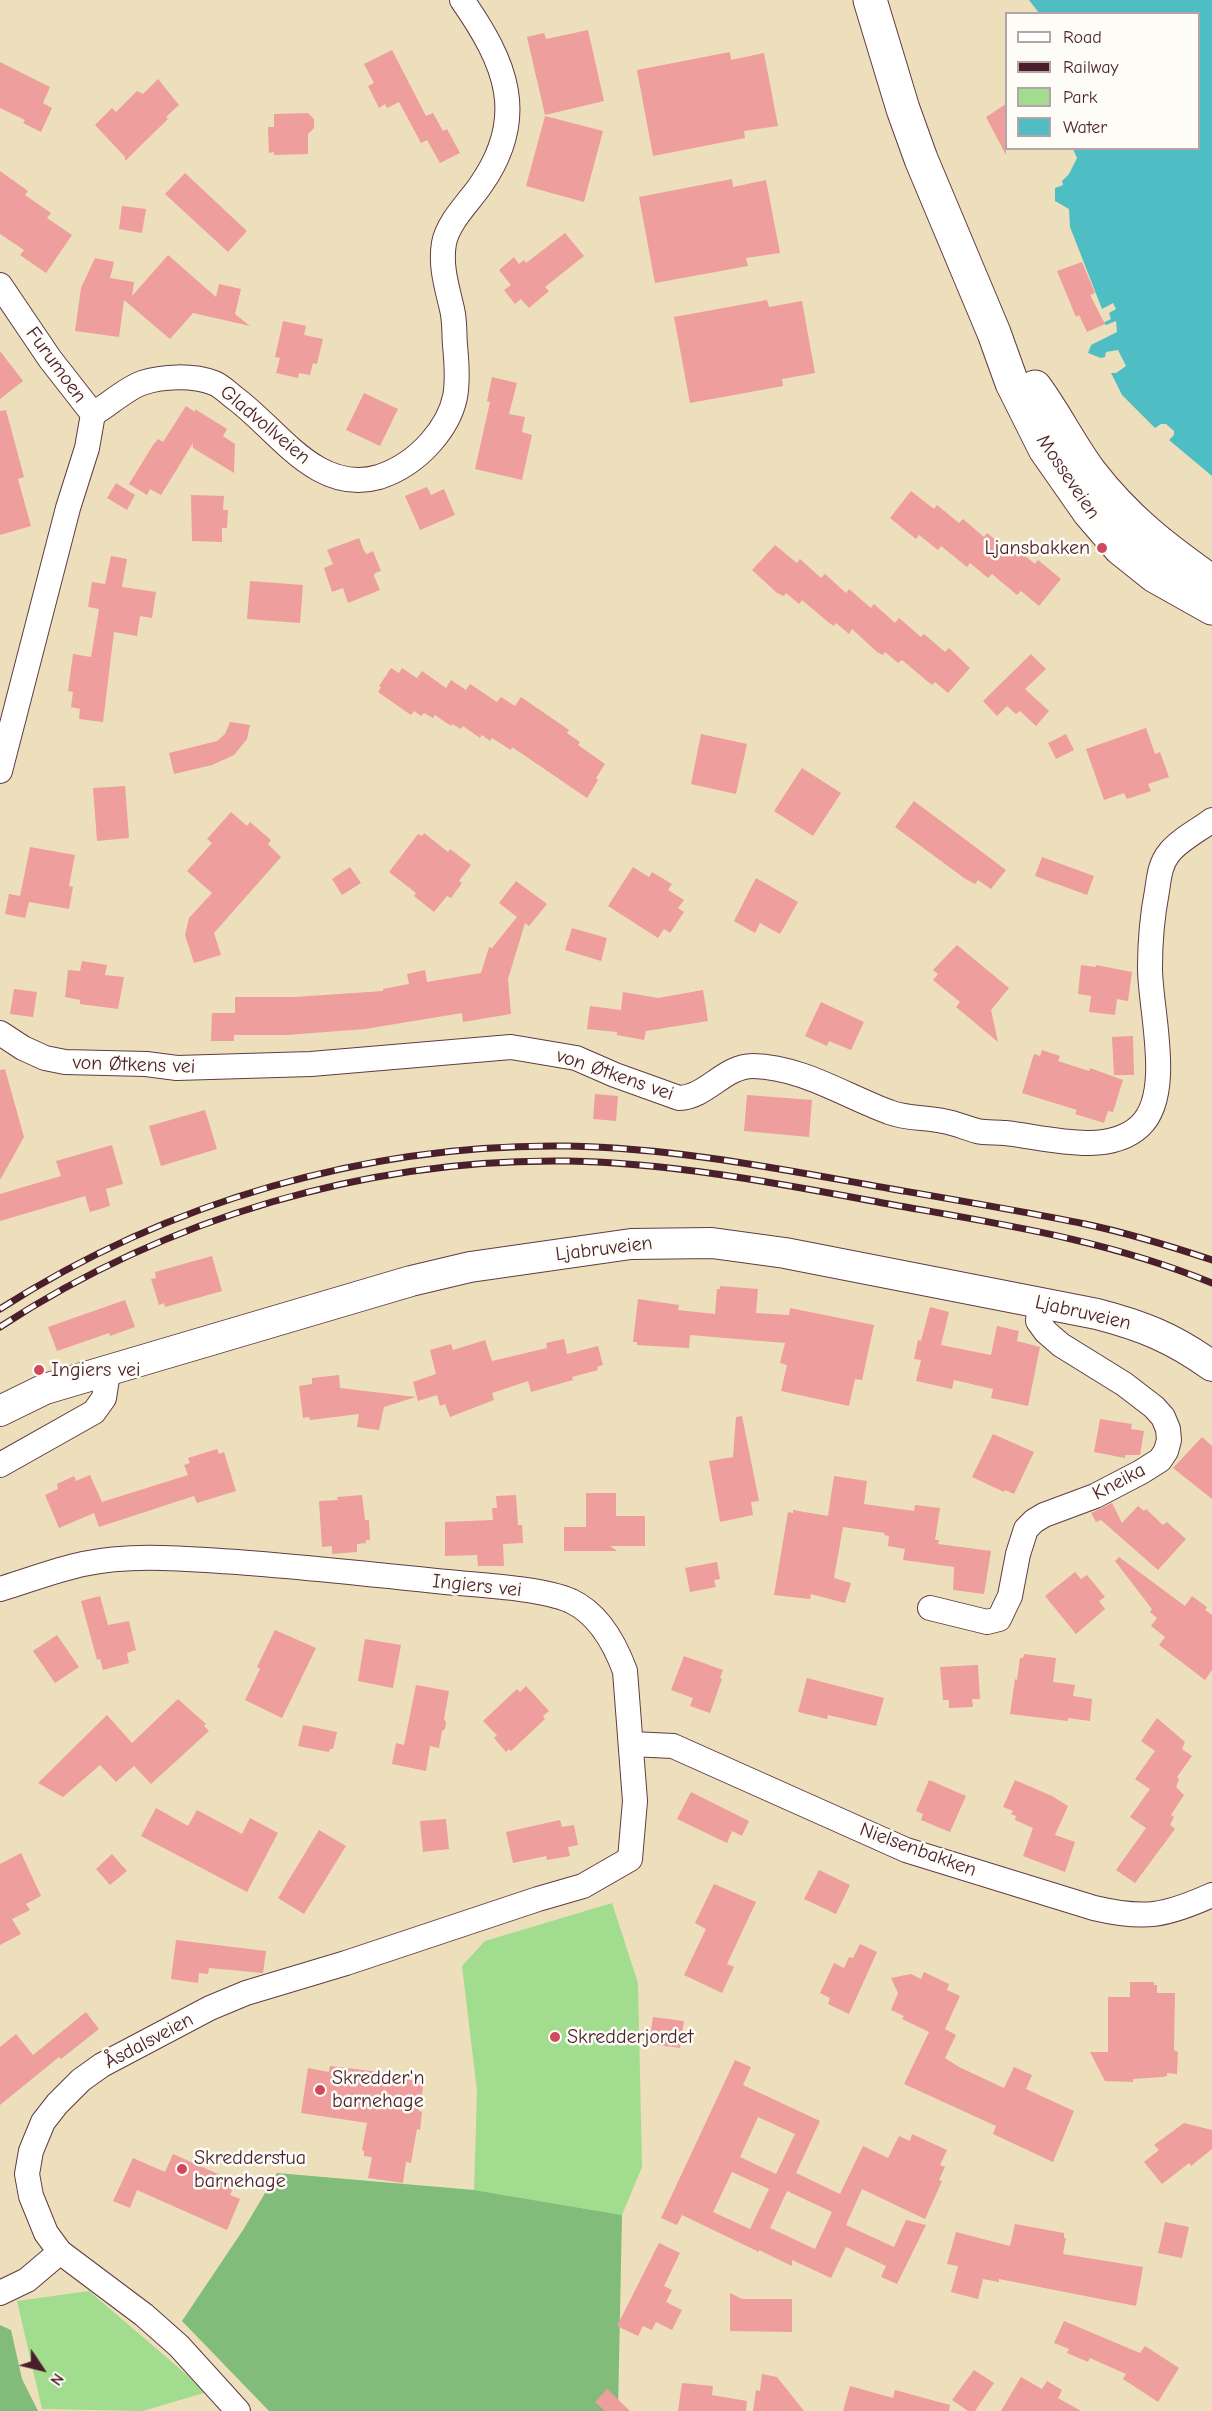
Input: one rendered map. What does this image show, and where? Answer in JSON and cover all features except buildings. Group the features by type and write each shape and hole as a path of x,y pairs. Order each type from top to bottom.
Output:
{"highway":[{"name":"Mosseveien","path":"870,0 917,149 994,333 1012,383 1045,449 1089,512 1106,533 1134,560 1155,576 1212,608"},
{"name":"Mosseveien","path":"994,333 1042,396 1089,471 1112,499 1153,540 1212,582"}],"street":[{"name":"Gladvollveien","path":"93,414 140,384 160,379 197,379 216,384 249,409 299,457 331,476 348,479 377,478 396,471 421,453 444,426 457,394 458,370 452,311 445,284 444,240 492,169 502,147 508,124 508,102 498,60 483,29 462,0"},
{"name":"Furumoen","path":"0,285 50,358 93,414"},
{"path":"0,771 68,508 87,448 93,414"},
{"name":"von Øtkens vei","path":"0,1033 23,1048 45,1058 65,1062 146,1064 177,1068 311,1064 511,1047 576,1058 679,1098 688,1097 731,1071 751,1066 785,1071 820,1082 890,1112 910,1118 940,1120 979,1131 1058,1142 1095,1143 1116,1140 1134,1132 1148,1118 1154,1101 1158,1077 1157,1024 1150,970 1153,915 1161,866 1169,852 1212,820"},
{"name":"Ljabruveien","path":"0,1411 45,1389 442,1273 631,1244 687,1242 758,1248 1040,1302 1097,1314 1150,1329 1175,1341 1212,1366"},
{"name":"Kneika","path":"930,1608 987,1622 999,1618 1010,1596 1016,1560 1026,1529 1034,1521 1095,1496 1141,1472 1160,1460 1166,1451 1168,1429 1159,1412 1124,1384 1061,1345 1046,1332 1038,1321 1040,1302"},
{"path":"0,1465 79,1423 94,1412 104,1398 108,1372"},
{"name":"Ingiers vei","path":"0,1589 84,1564 145,1558 322,1569 524,1591 559,1597 572,1602 591,1616 605,1631 625,1671 635,1801 630,1858"},
{"name":"Nielsenbakken","path":"632,1743 673,1746 906,1850 1076,1903 1114,1912 1151,1916 1180,1910 1212,1895"},
{"name":"Åsdalsveien","path":"238,2411 179,2346 144,2315 60,2252 46,2233 31,2196 27,2174 31,2151 44,2122 57,2104 81,2080 102,2065 210,2008 246,1994 583,1886 630,1858"},
{"path":"0,2293 27,2280 60,2252"}],"green space":[{"name":"Skredderjordet","path":"612,1903 638,1983 642,2167 622,2215 474,2190 477,2091 462,1966 485,1941"},
{"path":"277,2173 474,2190 622,2215 618,2411 269,2411 182,2321 243,2230"},
{"path":"89,2291 207,2392 143,2411 42,2409 17,2301"},
{"path":"0,2325 11,2330 22,2379 38,2411 0,2411"}],"water":[{"path":"1029,0 1212,0 1212,476 1169,440 1174,435 1174,431 1166,424 1155,428 1122,395 1111,373 1116,373 1126,366 1118,350 1106,352 1105,357 1101,358 1088,353 1091,345 1117,332 1116,321 1106,325 1103,323 1111,319 1109,313 1116,309 1113,303 1102,309 1070,227 1069,209 1055,201 1055,188 1063,185 1062,181 1069,174 1077,158 1073,150 1200,150 1200,12 1038,12"}],"railway":[{"path":"0,1309 64,1271 131,1238 201,1210 272,1186 345,1168 419,1155 493,1148 568,1146 609,1148 731,1161 1085,1224 1149,1240 1212,1260"},
{"path":"0,1327 64,1288 131,1255 200,1226 272,1202 344,1183 418,1170 493,1163 568,1161 609,1163 691,1171 772,1183 1055,1235 1135,1256 1212,1283"}],"place":[{"name":"Ljansbakken","path":"1102,548"},
{"name":"Ingiers vei","path":"39,1370"},
{"name":"Skredderjordet","path":"555,2037"},
{"name":"Skredder'n barnehage","path":"320,2090"},
{"name":"Skredderstua barnehage","path":"182,2169"}]}
